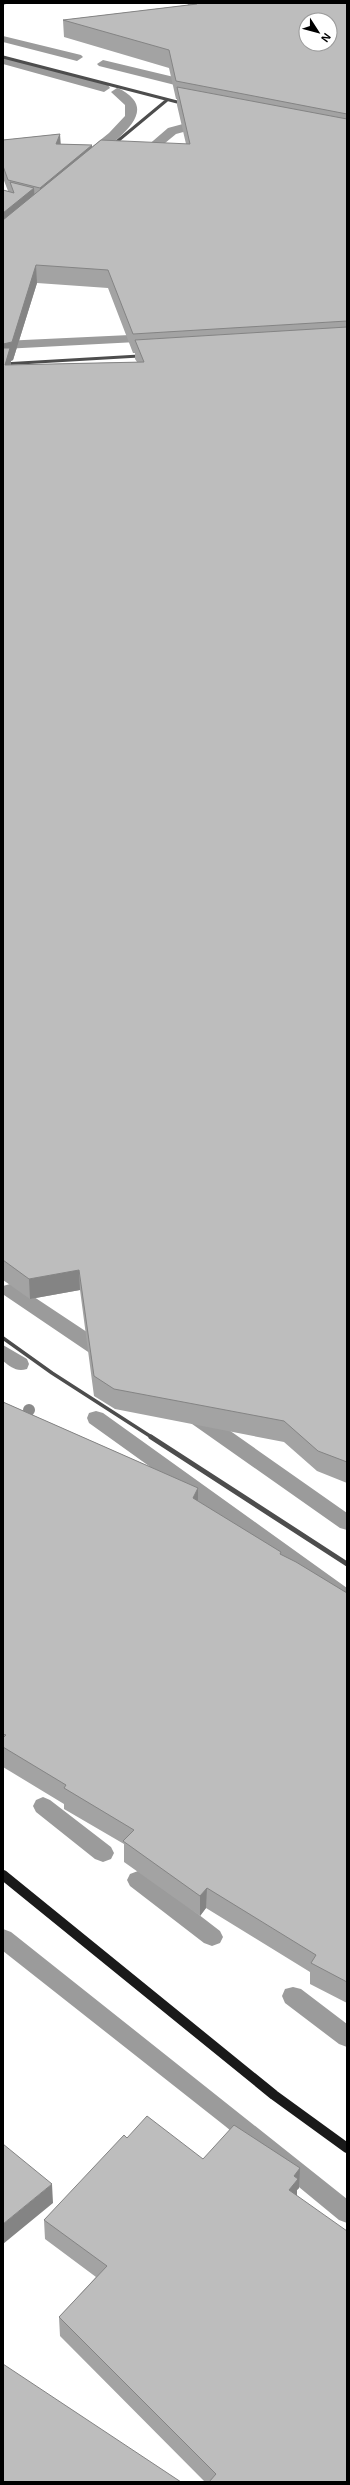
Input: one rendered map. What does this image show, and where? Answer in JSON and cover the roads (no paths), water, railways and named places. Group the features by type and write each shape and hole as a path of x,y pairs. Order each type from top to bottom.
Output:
{"street":[{"path":"3,57 183,103"},
{"path":"112,145 167,100"},
{"path":"3,364 144,355"},
{"path":"3,1338 52,1373 347,1564"},
{"path":"3,1875 274,2095 347,2148"}],"waterway":[{"path":"3,39 77,57"},
{"path":"3,60 104,88"},
{"path":"103,64 195,86"},
{"path":"87,157 106,142 127,122 131,116 131,105 117,92"},
{"path":"138,159 172,131 205,122"},
{"path":"3,345 151,338"},
{"path":"10,1290 107,1355"},
{"path":"3,1352 20,1364"},
{"path":"192,1414 347,1523"},
{"path":"96,1418 347,1598"},
{"path":"43,1806 103,1853"},
{"path":"138,1880 212,1937"},
{"path":"3,1938 229,2118"},
{"path":"293,1996 347,2037"},
{"path":"234,2122 347,2213"}]}
